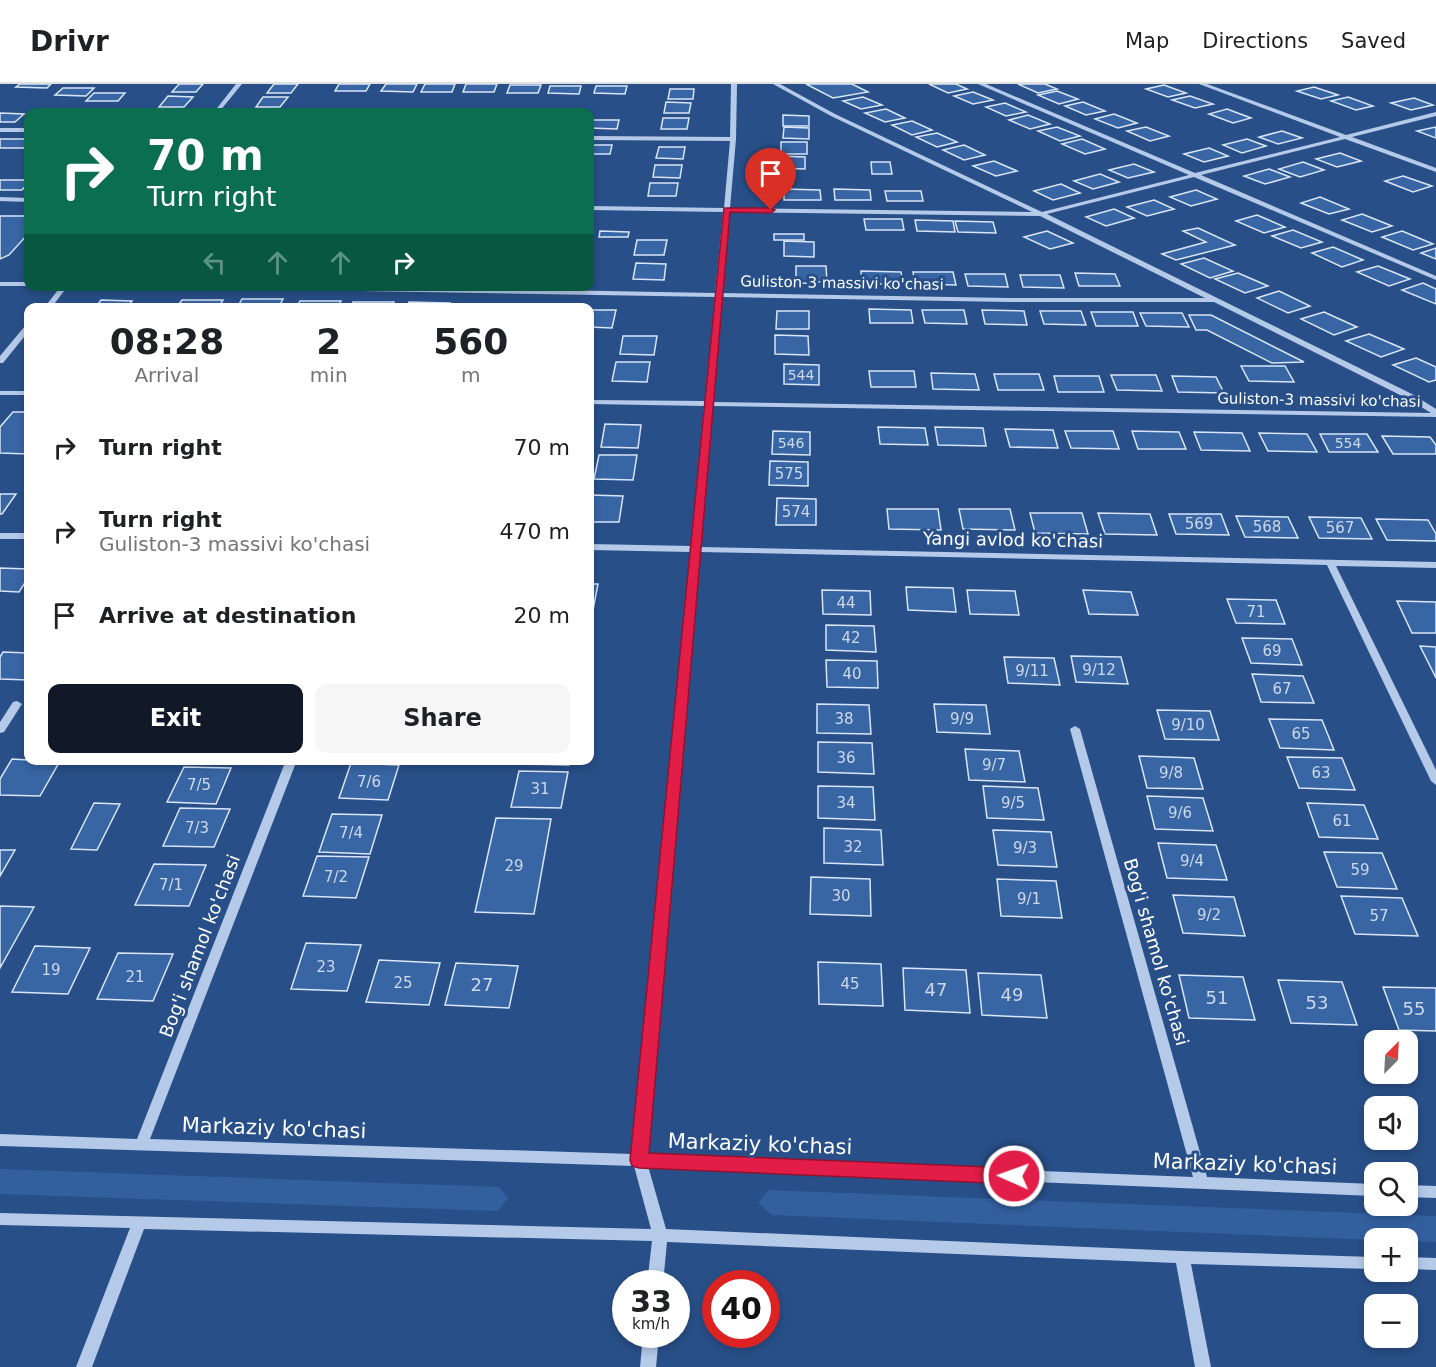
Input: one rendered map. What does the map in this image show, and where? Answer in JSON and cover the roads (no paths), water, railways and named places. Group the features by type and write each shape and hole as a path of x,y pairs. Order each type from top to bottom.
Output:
{"street":[{"path":"219,108 239,84"},
{"path":"657,1270 660,1235 639,1160 693,549 733,140 734,84"},
{"name":"Guliston-3 massivi ko'chasi","path":"776,84 833,115 1041,213 1411,397 1436,414"},
{"path":"981,84 1436,278"},
{"path":"1202,84 1436,171"},
{"path":"1221,84 1436,164"},
{"name":"Guliston-3 massivi ko'chasi","path":"594,208 1041,213 1436,114"},
{"path":"0,130 24,130"},
{"path":"594,138 733,140"},
{"path":"0,199 24,200"},
{"path":"0,284 24,284"},
{"path":"51,303 61,291"},
{"name":"Guliston-3 massivi ko'chasi","path":"480,291 1214,300"},
{"path":"0,361 24,333"},
{"path":"0,393 24,393"},
{"name":"Guliston-3 massivi ko'chasi","path":"594,402 1436,414"},
{"path":"0,536 24,536"},
{"name":"Yangi avlod ko'chasi","path":"594,547 1436,565"},
{"path":"1331,564 1433,769 1436,781"},
{"path":"0,730 17,704"},
{"name":"Bog'i shamol ko'chasi","path":"1075,729 1202,1184"},
{"name":"Bog'i shamol ko'chasi","path":"141,1144 290,765"},
{"name":"Markaziy ko'chasi","path":"0,1140 639,1160 1364,1190"},
{"path":"1418,1191 1436,1192"},
{"path":"0,1219 660,1235 1364,1263"},
{"path":"84,1367 139,1224"},
{"path":"1182,1257 1203,1367"},
{"path":"1418,1263 1436,1264"},
{"path":"648,1367 650,1348"}]}
